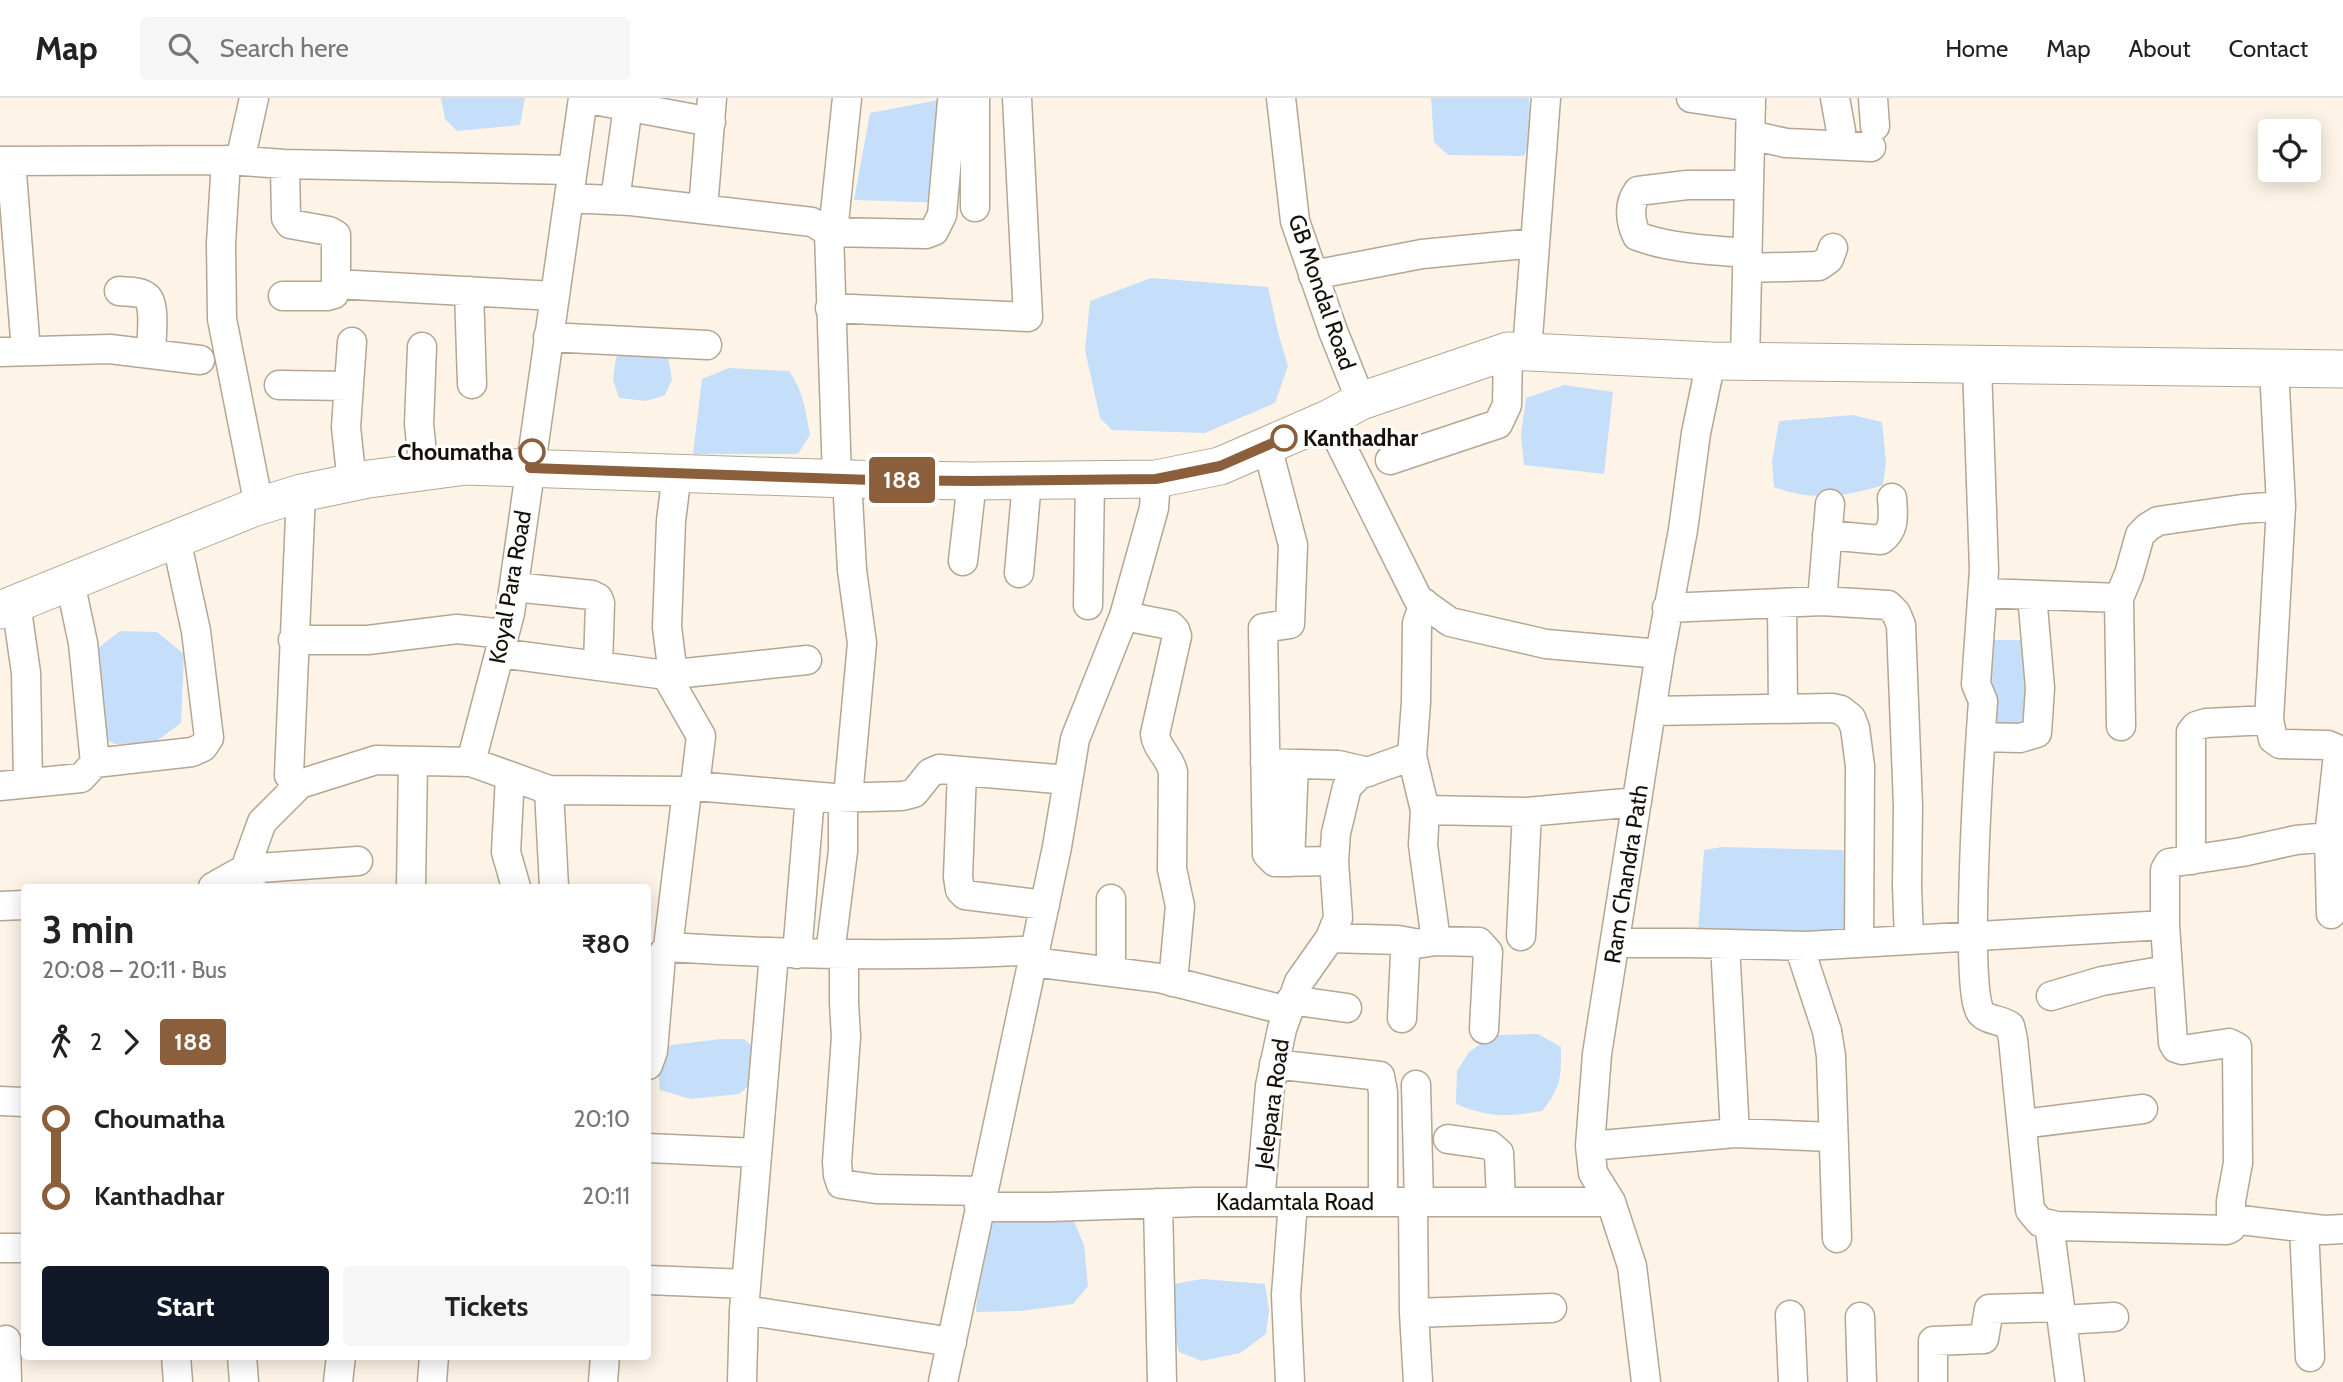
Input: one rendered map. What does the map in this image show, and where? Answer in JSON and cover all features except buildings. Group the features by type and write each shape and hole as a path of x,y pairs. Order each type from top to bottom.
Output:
{"main road":[{"path":"8,606 259,506 301,493 466,466 842,479 1156,479 1220,466 1328,419 1361,401 1518,351 1728,362 2343,369"}],"street":[{"path":"254,98 233,160 221,243 222,319 259,506"},
{"path":"583,98 628,106 712,110 703,209"},
{"name":"Koyal Para Road","path":"471,762 514,587 583,98"},
{"path":"837,954 845,797 862,643 842,479 831,307 831,232 847,98"},
{"path":"831,307 1028,317 1017,98"},
{"name":"GB Mondal Road","path":"1281,98 1296,221 1313,275 1361,401"},
{"path":"1390,460 1498,424 1507,405 1535,243 1546,98"},
{"path":"1691,98 1751,103"},
{"path":"1835,98 1841,131"},
{"path":"1750,135 1786,143 1873,136 1873,98"},
{"path":"569,198 615,200 812,222 831,232 926,234 934,231 942,215 963,99"},
{"path":"963,99 975,207"},
{"name":"Ram Chandra Path","path":"1646,1382 1632,1266 1611,1202 1593,1173 1590,1146 1597,1054 1667,608 1684,530 1696,433 1728,362 1747,261 1751,103"},
{"path":"615,200 628,106"},
{"path":"200,360 110,349 13,352 5,161 233,160 285,164 572,170"},
{"path":"283,296 327,296 334,294 336,284 336,235 329,231 290,225 286,218 285,164"},
{"path":"1749,185 1687,185 1638,191 1632,199 1631,225 1637,236 1648,240 1747,261 1819,266 1829,260 1833,248"},
{"path":"1313,275 1422,254 1535,243"},
{"path":"336,284 554,296"},
{"path":"119,290 145,295 150,299 151,354"},
{"path":"469,291 472,384"},
{"path":"548,337 707,345"},
{"path":"352,342 346,427 352,483"},
{"path":"422,347 419,424 424,472"},
{"path":"1978,365 1984,570 1976,684 1983,701 1975,834 1976,999 1979,1011 2010,1026 2030,1210 2040,1222 2227,1230 2231,1228 2232,1196 2238,1163 2237,1047 2228,1043 2182,1050 2176,1048 2173,1043 2167,970 2165,870 2169,863 2242,852 2296,840 2329,837"},
{"path":"2274,368 2281,506 2269,720 2273,739 2280,744 2328,745 2335,748 2338,754 2329,837 2331,914"},
{"path":"279,385 349,386"},
{"path":"1328,419 1418,599 1450,622 1546,644 1660,654"},
{"path":"1268,446 1293,545 1290,624 1263,628 1267,854 1275,862 1335,861"},
{"path":"651,1057 661,956 668,947 701,736 669,675 667,627 671,521 677,473"},
{"path":"943,1382 1035,956 1075,739 1124,616 1154,508 1156,479"},
{"path":"1088,605 1090,480"},
{"path":"963,561 972,481"},
{"path":"1019,573 1027,481"},
{"path":"300,784 289,775 301,493"},
{"path":"1826,536 1881,540 1889,534 1893,526 1892,498"},
{"path":"1822,601 1830,504"},
{"path":"2121,726 2119,598 2140,535 2158,521 2281,506"},
{"path":"0,786 81,778 95,763 192,752 203,747 209,738 196,631 176,539"},
{"path":"70,582 83,643 95,763"},
{"path":"514,587 592,595 598,598 597,666"},
{"path":"1983,593 2119,598"},
{"path":"1981,737 2020,738 2037,733 2040,688 2032,595"},
{"path":"1667,608 1822,601 1888,606 1896,612 1901,625 1908,806 1909,940"},
{"path":"1424,603 1417,623 1412,757 1425,810 1425,942"},
{"path":"1782,603 1783,709"},
{"path":"8,606 26,673 29,782"},
{"path":"1124,616 1170,625 1177,636 1155,734 1156,743 1168,758 1173,772 1172,869 1180,906 1173,982"},
{"path":"293,640 368,640 457,629 597,666 669,675 807,660"},
{"path":"1651,711 1832,708 1841,710 1851,718 1860,766 1859,943"},
{"path":"2190,860 2191,732 2196,726 2206,723 2269,720"},
{"name":"Jelepara Road","path":"1260,1202 1274,1064 1290,1005 1299,982 1330,938 1338,918 1336,833 1348,787 1359,775 1412,757"},
{"path":"248,878 262,822 300,784 376,760 471,762 549,790 691,788 810,796 902,796 914,793 930,773 939,769 1068,780"},
{"path":"411,884 413,761"},
{"path":"1265,763 1338,765 1369,772"},
{"path":"1290,862 1294,764"},
{"path":"962,771 958,877 960,890 965,895 1045,905"},
{"path":"510,777 506,852 515,884"},
{"path":"549,790 554,884"},
{"path":"742,1382 745,1297 757,1153 810,796"},
{"path":"1425,810 1527,812 1637,802"},
{"path":"1521,936 1527,812"},
{"path":"225,884 359,861"},
{"path":"1111,899 1111,972"},
{"path":"0,906 21,905"},
{"path":"1616,943 1799,946 2165,925"},
{"path":"1330,938 1479,942 1488,952 1484,1029"},
{"path":"1402,1018 1405,954 1409,945 1425,942"},
{"path":"1726,944 1735,1133"},
{"path":"1799,946 1827,1031 1831,1056 1837,1238"},
{"path":"668,947 785,954 1035,956 1290,1005 1347,1007"},
{"name":"Kadamtala Road","path":"837,954 846,1037 837,1162 841,1184 981,1199 1158,1203 1611,1202"},
{"path":"2051,996 2102,981 2167,970"},
{"path":"1274,1064 1380,1076 1383,1092 1383,1202"},
{"path":"1416,1085 1414,1313 1418,1382"},
{"path":"0,1101 21,1102"},
{"path":"2022,1124 2143,1109"},
{"path":"1590,1146 1735,1133 1832,1137"},
{"path":"1448,1139 1496,1148 1499,1153 1501,1202"},
{"path":"651,1148 757,1153"},
{"path":"1290,1382 1286,1295 1293,1202"},
{"path":"1158,1203 1162,1382"},
{"path":"2232,1219 2332,1231 2343,1229"},
{"path":"2049,1224 2070,1382"},
{"path":"2304,1228 2310,1357"},
{"path":"0,1248 21,1248"},
{"path":"651,1281 745,1297 952,1342"},
{"path":"1414,1313 1552,1308"},
{"path":"1933,1382 1933,1341 1984,1339 1989,1310 2114,1317"},
{"path":"1790,1315 1793,1382"},
{"path":"1860,1317 1862,1382"},
{"path":"7,1382 10,1340"},
{"path":"176,1360 178,1382"},
{"path":"242,1360 244,1382"},
{"path":"338,1382 341,1360"},
{"path":"432,1382 434,1360"},
{"path":"603,1382 605,1360"}],"water":[{"path":"441,98 525,98 520,125 457,131 445,119"},
{"path":"949,98 946,203 854,200 870,113"},
{"path":"1431,98 1529,98 1532,139 1524,156 1448,155 1434,142"},
{"path":"1151,278 1268,287 1288,366 1275,403 1205,433 1112,430 1100,418 1085,350 1090,301"},
{"path":"641,346 667,351 672,380 665,395 646,401 619,398 613,380 616,357"},
{"path":"729,368 789,371 801,394 810,435 798,454 693,454 702,379"},
{"path":"1564,385 1613,392 1604,474 1524,465 1521,434 1526,398"},
{"path":"1853,415 1882,422 1886,462 1883,485 1828,496 1801,494 1774,487 1772,461 1779,421"},
{"path":"120,631 157,632 184,654 181,723 154,743 115,744 104,739 94,651"},
{"path":"1988,640 2026,640 2035,714 2022,729 1987,731"},
{"path":"1722,847 1843,850 1854,933 1698,932 1704,850"},
{"path":"1538,1034 1561,1047 1559,1081 1542,1111 1499,1115 1456,1104 1457,1071 1469,1052 1493,1035"},
{"path":"744,1039 754,1048 754,1081 739,1094 691,1099 660,1090 657,1057 671,1045"},
{"path":"991,1216 1073,1219 1084,1245 1088,1286 1073,1304 1021,1311 976,1312 982,1238"},
{"path":"1202,1279 1265,1284 1269,1310 1266,1334 1240,1353 1202,1361 1179,1352 1171,1318 1174,1284"}],"bus line":[{"name":"188","path":"532,452 530,468 872,480 1156,479 1220,466 1284,438"}],"place":[{"name":"Kanthadhar","path":"1284,438"},
{"name":"Choumatha","path":"532,452"}]}
